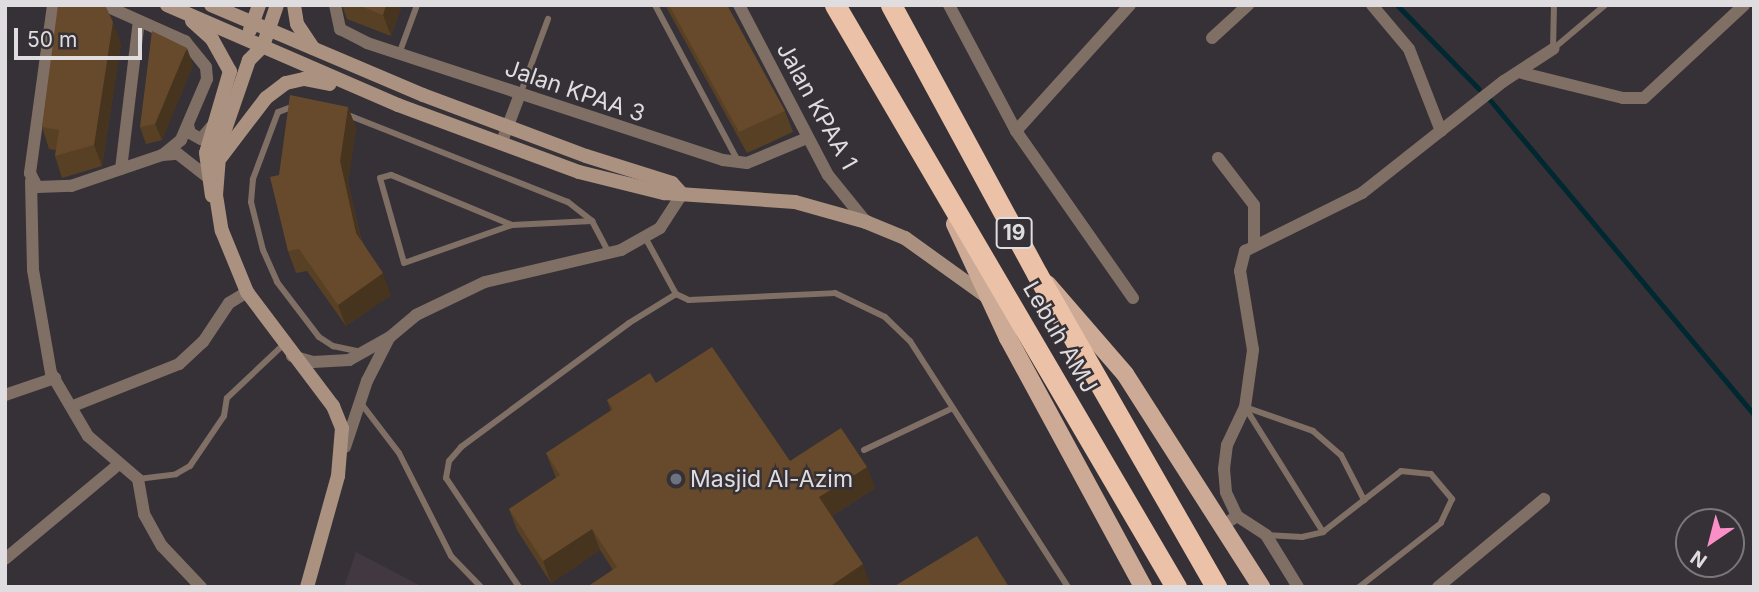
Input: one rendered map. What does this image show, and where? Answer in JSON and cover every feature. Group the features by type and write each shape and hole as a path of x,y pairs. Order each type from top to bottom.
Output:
{"highway":[{"name":"Lebuh AMJ","path":"835,5 1177,587"},
{"name":"Lebuh AMJ","path":"891,5 1037,274 1216,587"}],"main road":[{"path":"938,182 988,297 1143,587"},
{"path":"1037,274 1125,374 1230,521 1261,587"}],"street":[{"path":"53,5 32,181 33,270 55,378 88,436 138,479 144,514 162,546 201,587"},
{"path":"32,181 45,190 121,169 162,155 176,147 207,79 206,66 185,41 104,5"},
{"path":"211,5 507,127 672,183 682,194"},
{"path":"222,231 217,164 249,60 247,39 259,5"},
{"path":"249,60 263,46 277,5"},
{"path":"294,5 297,24 314,49"},
{"name":"Jalan KPAA 3","path":"335,5 336,22 345,34 640,136 739,162 769,156 807,138"},
{"name":"Jalan KPAA 1","path":"739,5 828,175 866,222"},
{"path":"949,5 1016,131 1133,298"},
{"path":"1016,131 1130,5"},
{"path":"1212,38 1248,5"},
{"path":"1372,5 1409,49 1441,131"},
{"path":"1522,73 1623,97 1644,98 1744,5"},
{"path":"169,6 398,105 579,173 682,194 795,202 866,222 905,237 988,297"},
{"path":"169,6 204,28 226,60 227,86 212,124 206,153 207,177 222,231 247,292 287,351 338,417 342,440 338,476"},
{"path":"121,169 139,21"},
{"path":"1298,587 1266,535 1230,521 1224,468 1227,445 1245,407 1252,349 1240,271 1245,251 1307,224 1362,193 1504,81 1522,73 1553,49"},
{"path":"217,164 245,123 286,83 318,80 398,105"},
{"path":"501,144 520,94"},
{"path":"188,125 190,133 201,139 212,124"},
{"path":"162,155 178,154 207,177"},
{"path":"1218,158 1254,205 1254,245"},
{"path":"287,351 333,362 365,353 416,316 485,282 609,253 646,239 660,228 682,194"},
{"path":"73,407 179,363 203,342 229,303 247,292"},
{"path":"307,587 359,400 390,337"},
{"path":"5,394 55,378"},
{"path":"5,559 119,464"},
{"path":"1438,587 1544,499"}],"lane":[{"path":"399,54 417,5"},
{"path":"655,5 739,162"},
{"path":"1553,49 1554,5"},
{"path":"1553,49 1605,5"},
{"path":"520,94 548,19"},
{"path":"301,106 286,106 278,112 253,179 251,202 260,238 277,282 306,323 333,346 365,353"},
{"path":"334,112 357,116 568,202 592,221 609,253"},
{"path":"512,225 391,175 380,178 404,263 512,225 592,221"},
{"path":"646,239 676,294 705,302 815,292 860,301 885,317 910,341 1068,587"},
{"path":"519,587 446,478 449,461 461,447 618,331 676,294"},
{"path":"138,479 176,474 190,466 224,416 228,398 287,351"},
{"path":"359,400 400,453 451,556 481,587"},
{"path":"1245,407 1313,431 1341,455 1364,500"},
{"path":"1245,407 1323,532"},
{"path":"864,450 953,408"},
{"path":"1266,535 1302,537 1323,532 1401,471 1417,470 1431,474 1452,499 1441,523 1359,587"}],"shaded area":[{"path":"356,552 423,587 344,587"}],"building":[{"path":"58,5 105,5 113,22 94,145 55,156 59,130 42,127"},
{"path":"358,5 386,5 383,15"},
{"path":"669,5 727,5 785,111 739,132"},
{"path":"152,31 187,48 155,124 140,127"},
{"path":"290,95 348,107 340,161 356,233 383,273 338,305 299,249 288,251 270,177 279,175"},
{"name":"Masjid Al-Azim","path":"712,347 790,461 841,428 867,467 819,497 863,564 829,587 587,587 617,567 592,529 543,561 509,509 560,475 546,453 613,409 607,400 650,373 656,383"},
{"path":"977,536 1009,587 893,587"}],"waterway":[{"path":"1397,5 1479,89"},
{"path":"1490,100 1754,415"}],"place":[{"name":"Masjid Al-Azim","path":"676,479"}]}
